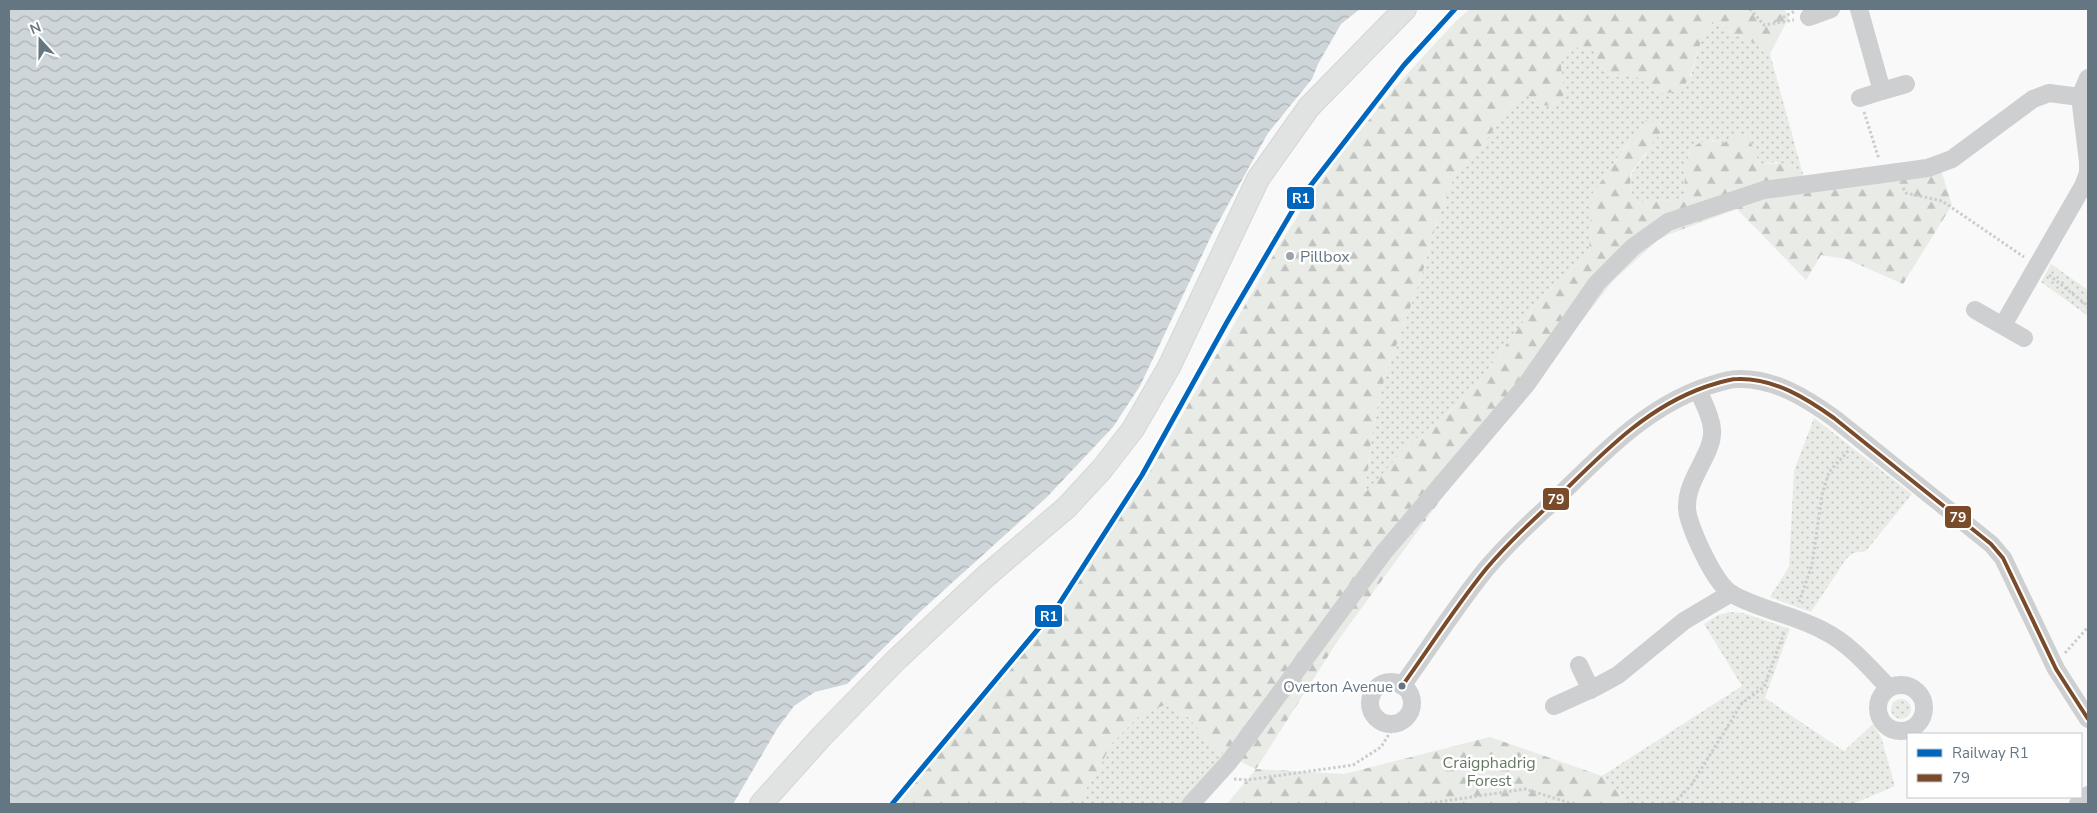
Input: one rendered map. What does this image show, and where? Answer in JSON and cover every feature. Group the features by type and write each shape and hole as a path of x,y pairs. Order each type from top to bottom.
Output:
{"main road":[{"path":"761,804 822,736 896,660 985,577 1067,506 1102,469 1133,429 1169,367 1258,179 1308,107 1405,9"}],"street":[{"path":"1804,13 1831,9"},
{"path":"1859,9 1882,91"},
{"path":"2004,326 2083,186 2088,173 2080,97 2088,78"},
{"path":"1860,98 1906,84"},
{"path":"1191,804 1228,762 1384,552 1526,385 1597,283 1633,247 1668,222 1764,190 1928,168 1952,159 2023,105 2040,95 2049,93 2080,97"},
{"path":"1975,310 2024,338"},
{"path":"1402,686 1486,570 1507,545 1620,436 1653,412 1674,400 1698,390 1737,379 1759,381 1782,387 1807,399 1834,418 1991,544 2003,558 2054,664 2067,688 2088,719"},
{"path":"1698,390 1709,416 1712,430 1710,442 1688,495 1687,507 1689,519 1718,579 1731,593 1822,630 1839,640 1862,659 1888,688"},
{"path":"1554,706 1591,690 1618,674 1684,622 1731,593"},
{"path":"1579,665 1591,690"},
{"path":"1389,682 1402,686 1408,691 1412,703 1407,716 1396,724 1382,722 1377,718 1373,713 1370,700 1377,688 1389,682"},
{"path":"2078,804 2088,795"}],"path":[{"path":"1750,9 1764,25 1804,13"},
{"path":"1771,24 1804,13"},
{"path":"1860,98 1888,173 1906,193 1942,201 2038,266 2088,306"},
{"path":"2054,664 2088,627"},
{"path":"1214,779 1247,780 1353,765 1381,747 1396,724"},
{"path":"1425,804 1525,789 1572,804"}],"green space":[{"path":"1470,9 1784,9 1789,17 1770,54 1745,37 1732,35 1725,25 1712,22 1703,38 1685,85 1678,90 1669,93 1656,93 1642,79 1637,77 1627,75 1613,77 1600,66 1593,49 1574,47 1561,56 1563,98 1552,106 1538,105 1527,94 1522,95 1508,108 1482,146 1458,169 1446,196 1421,278 1384,379 1371,441 1365,493 1408,445 1447,414 1476,385 1545,293 1589,254 1592,194 1646,120 1657,123 1661,132 1631,173 1630,188 1636,203 1676,200 1685,195 1686,163 1694,147 1701,142 1724,143 1732,136 1748,136 1760,164 1791,163 1804,178 1937,157 1952,205 1903,284 1846,259 1821,255 1806,280 1737,209 1670,234 1657,241 1613,281 1436,506 1339,639 1256,769 1216,750 1188,717 1165,705 1141,714 1111,744 1097,773 1079,799 1057,804 898,804 1062,608 1149,473 1281,242 1318,184 1394,88 1457,20"},
{"path":"1712,22 1725,25 1732,35 1745,37 1770,54 1804,178 1777,162 1760,164 1755,154 1713,140 1689,152 1685,195 1676,200 1635,203 1630,181 1637,165 1647,153 1630,141 1612,166 1592,225 1589,254 1545,293 1476,385 1365,494 1371,441 1384,379 1421,278 1437,221 1458,169 1482,146 1508,108 1522,95 1527,94 1538,105 1552,106 1563,98 1561,56 1574,47 1593,49 1600,66 1613,77 1627,75 1637,77 1642,79 1656,93 1691,76 1701,40"},
{"path":"2051,264 2088,290 2088,316 2041,282"},
{"path":"1814,418 1912,494 1866,551 1853,553 1846,559 1811,612 1770,597 1789,567 1794,471"},
{"path":"1730,612 1743,613 1790,629 1765,698 1844,751 1873,724 1881,737 1895,786 1853,804 1630,804 1602,776 1742,686 1704,624 1718,615"},
{"path":"1897,699 1905,699 1911,705 1911,713 1905,719 1897,719 1891,713 1891,705"},
{"path":"1165,705 1188,717 1216,749 1226,755 1181,804 1057,804 1079,799 1097,773 1111,744 1141,714"},
{"name":"Craigphadrig Forest","path":"1490,737 1602,776 1630,804 1227,804 1256,769 1344,774"}],"water":[{"path":"9,9 1360,9 1341,24 1318,64 1312,79 1268,133 1214,230 1140,386 1113,427 1047,497 923,609 847,684 815,692 794,706 777,729 733,804 9,804"}],"rail line":[{"name":"R1","path":"892,804 1059,604 1142,475 1227,322 1297,203 1404,65 1455,9"}],"transit line":[{"name":"79","path":"1402,686 1486,569 1521,532 1608,449 1644,420 1683,396 1705,387 1738,379 1764,382 1777,386 1801,397 1834,418 1991,544 2003,558 2056,669 2088,719"}],"place":[{"name":"Pillbox","path":"1290,256"},
{"name":"Overton Avenue","path":"1402,686"}]}
